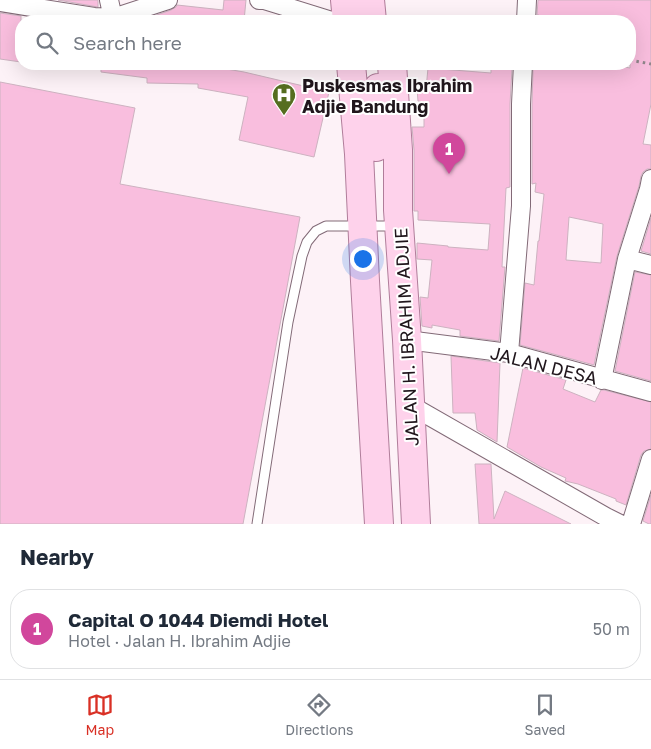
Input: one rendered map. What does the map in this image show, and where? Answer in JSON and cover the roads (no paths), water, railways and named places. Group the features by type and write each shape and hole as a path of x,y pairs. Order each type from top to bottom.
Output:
{"main road":[{"path":"345,0 346,15"},
{"path":"359,0 360,15"},
{"path":"370,0 371,15"},
{"path":"388,0 389,15"},
{"path":"353,70 378,150"},
{"path":"378,150 391,70"},
{"path":"371,76 378,150 381,226 394,350 396,524"},
{"path":"379,524 364,281 381,226"},
{"name":"JALAN H. IBRAHIM ADJIE","path":"381,226 402,283 394,350 410,405 416,524"},
{"path":"364,281 394,350"}],"street":[{"path":"109,0 115,15"},
{"path":"130,15 168,0"},
{"path":"259,0 313,15"},
{"path":"526,15 527,0"},
{"path":"0,2 76,15"},
{"path":"509,353 521,206 523,70"},
{"path":"602,380 627,260 650,186"},
{"path":"627,260 651,265"},
{"name":"JALAN DESA","path":"394,350 509,353 651,392"},
{"path":"410,405 611,522"},
{"path":"631,524 651,459"}],"lane":[{"path":"256,524 288,322 302,256 307,242 320,228 326,226 381,226"}],"place":[{"name":"Puskesmas Ibrahim Adjie Bandung","path":"284,116"},
{"name":"Capital O 1044 Diemdi Hotel","path":"449,174"}]}
